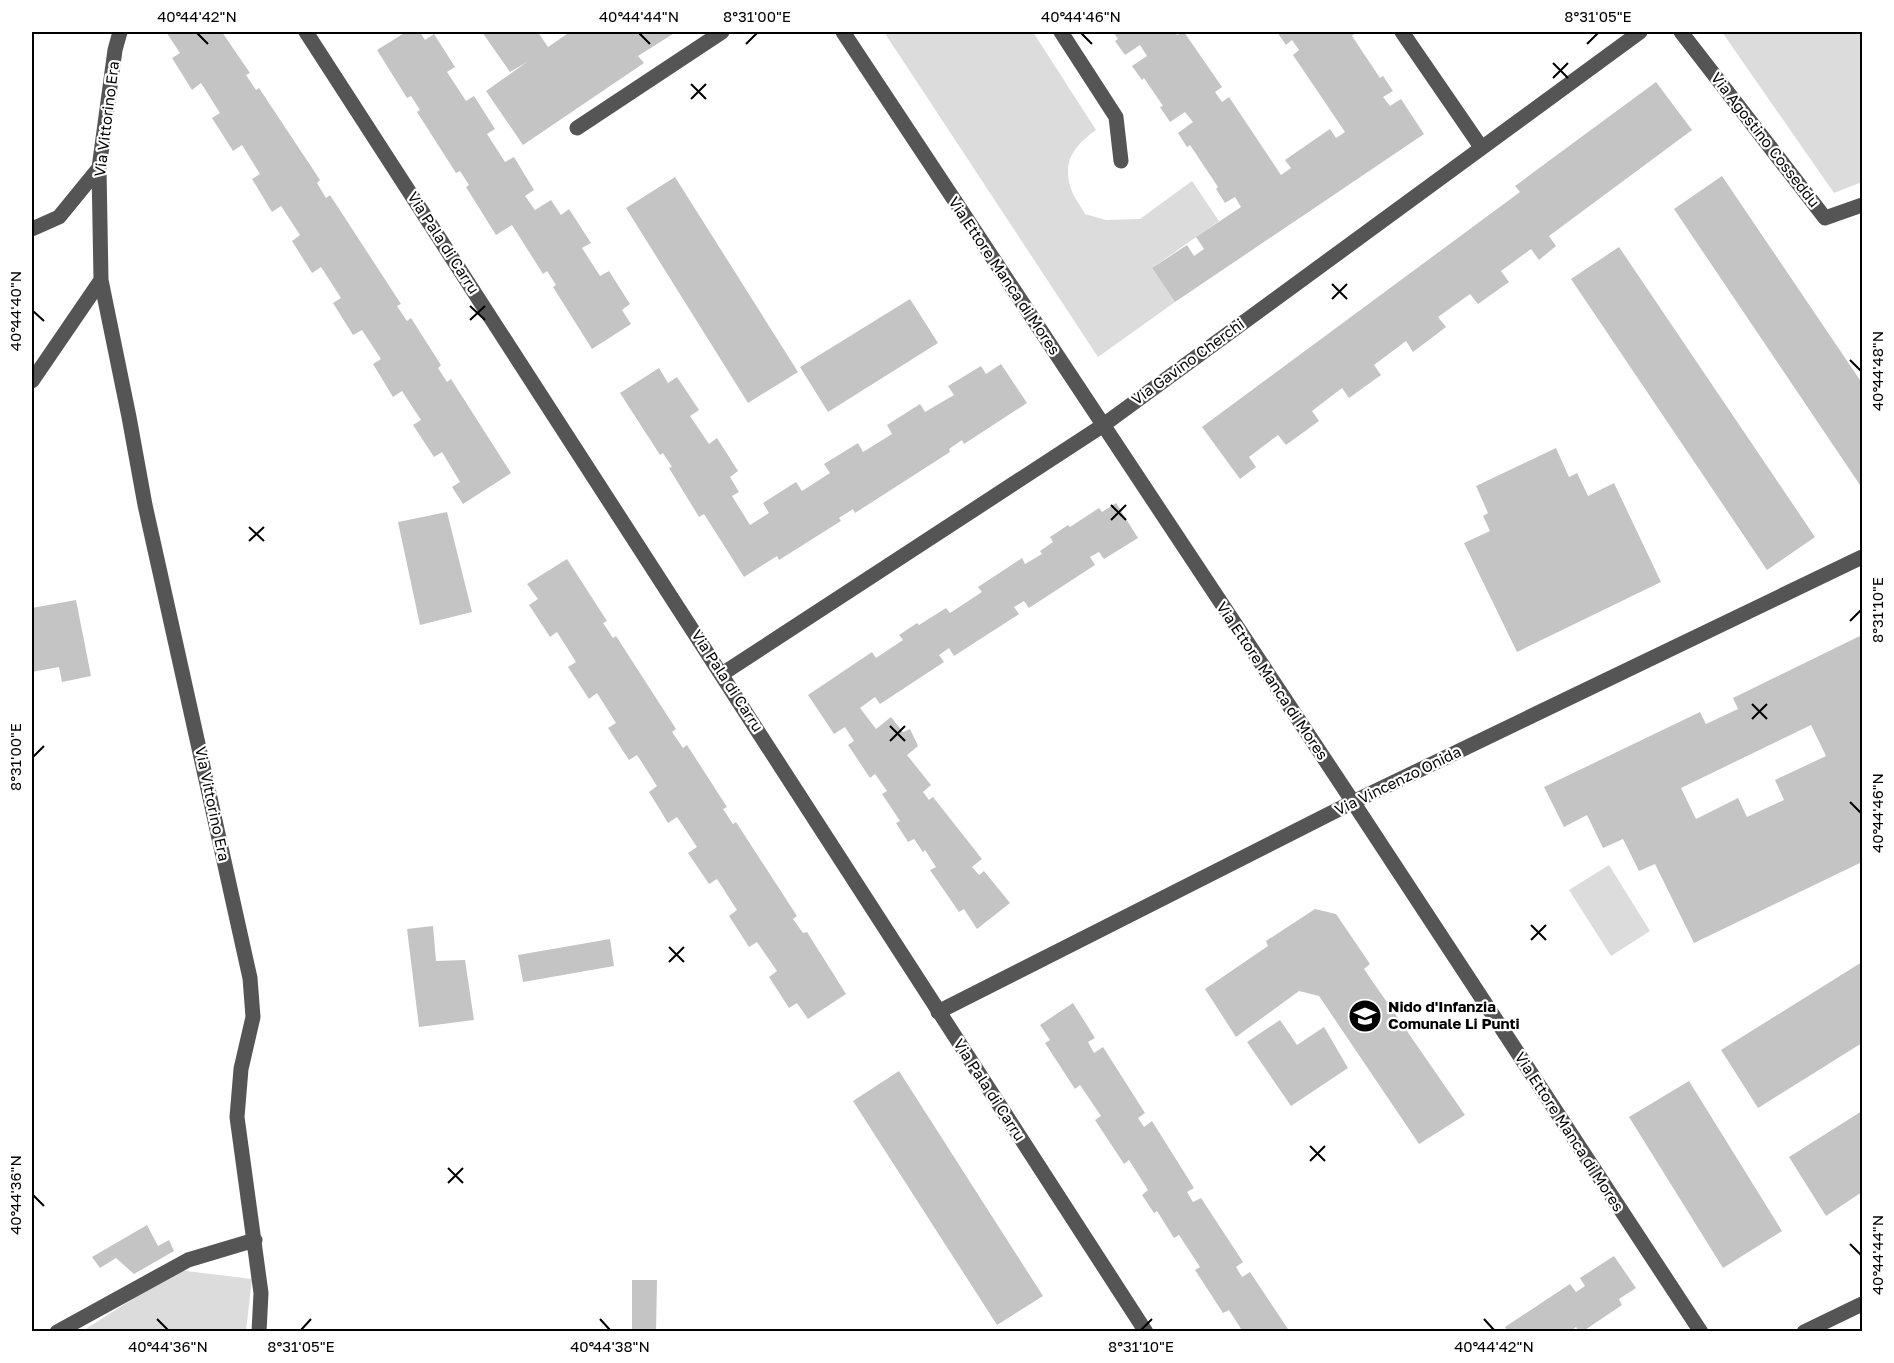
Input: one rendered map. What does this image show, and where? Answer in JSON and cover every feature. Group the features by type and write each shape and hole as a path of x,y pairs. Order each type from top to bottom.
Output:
{"street":[{"name":"Via Vittorino Era","path":"120,32 115,50 99,168 100,280 147,514 250,978 253,1017 241,1069 237,1117 261,1293 259,1332"},
{"name":"Via Pala di Carru","path":"306,32 1146,1332"},
{"path":"577,128 722,32"},
{"name":"Via Ettore Manca di Mores","path":"843,32 1701,1332"},
{"path":"1061,32 1116,117 1121,161"},
{"path":"1402,32 1481,147"},
{"name":"Via Gavino Cherchi","path":"722,674 1102,426 1641,32"},
{"name":"Via Agostino Cosseddu","path":"1681,32 1826,218 1863,205"},
{"path":"32,229 58,217 99,168"},
{"path":"32,381 100,280"},
{"name":"Via Vincenzo Onida","path":"938,1012 1353,802 1863,557"},
{"path":"57,1332 188,1260 255,1240"},
{"path":"1804,1332 1863,1304"}],"shaded area":[{"path":"884,32 1033,32 1096,130 1076,148 1069,162 1071,189 1085,214 1106,220 1140,219 1192,181 1219,221 1152,268 1175,302 1098,357"},
{"path":"1722,32 1862,32 1862,182 1834,193"},
{"path":"1609,865 1650,931 1611,956 1569,890"},
{"path":"178,1270 252,1279 246,1331 81,1332"}],"building":[{"path":"166,32 222,32 250,73 246,75 256,90 259,88 320,180 317,183 326,198 330,195 401,304 397,306 407,321 411,318 441,365 438,368 447,382 451,379 511,473 463,504 452,487 460,482 442,452 434,457 413,425 421,420 402,391 393,397 373,364 381,359 362,330 353,335 333,303 341,298 321,267 312,273 292,241 300,235 281,206 272,212 252,179 260,174 242,145 233,151 212,118 220,113 201,83 192,90 172,58 180,53"},
{"path":"406,32 420,32 425,40 434,34 455,67 447,72 466,101 474,96 495,129 487,134 505,162 514,157 534,190 525,196 535,210 551,200 561,215 569,209 591,243 582,248 600,276 609,271 630,304 622,310 631,324 592,349 553,287 556,285 547,271 543,274 512,225 496,235 466,187 469,185 460,171 456,173 417,112 420,110 411,96 407,98 377,50"},
{"path":"482,32 538,32 548,47 570,32 676,32 638,56 644,63 523,145 486,91 527,62 510,72"},
{"path":"1113,32 1175,32 1177,35 1184,32 1222,87 1215,92 1222,102 1229,97 1281,175 1291,168 1285,160 1330,129 1336,138 1345,132 1293,55 1299,50 1292,40 1286,45 1277,32 1352,32 1354,34 1352,36 1380,78 1383,76 1393,91 1383,97 1390,106 1401,99 1424,134 1175,302 1152,268 1187,245 1194,256 1204,249 1196,237 1241,207 1235,197 1225,203 1216,189 1218,187 1190,145 1187,147 1178,133 1193,122 1185,112 1170,122 1160,107 1163,106 1144,78 1142,80 1132,66 1147,56 1140,45 1125,55 1115,41 1118,39"},
{"path":"1656,82 1692,130 1549,236 1556,246 1539,260 1531,249 1501,271 1509,282 1478,304 1470,294 1438,317 1446,327 1413,352 1406,341 1374,365 1381,375 1349,398 1342,388 1312,411 1319,421 1286,445 1278,435 1249,457 1256,467 1240,479 1202,427 1520,192 1515,186"},
{"path":"1722,176 1862,383 1862,488 1674,209"},
{"path":"675,177 798,372 748,403 626,208"},
{"path":"1619,247 1815,537 1767,570 1571,279"},
{"path":"910,299 938,343 828,412 800,367"},
{"path":"1001,364 1027,403 964,444 962,440 949,449 950,452 855,513 853,509 839,518 841,521 779,560 777,556 744,577 704,514 699,517 669,468 672,467 663,453 660,455 620,393 659,368 668,383 677,377 699,410 690,416 709,444 717,438 738,471 730,477 739,492 732,496 750,525 769,513 763,503 796,482 802,491 830,473 824,464 858,443 863,452 892,434 887,425 920,404 925,412 954,395 948,386 981,366 986,374"},
{"path":"1556,448 1569,477 1577,473 1588,496 1614,483 1661,582 1517,652 1464,543 1490,531 1483,516 1488,513 1476,486"},
{"path":"1116,503 1138,538 1104,559 1099,552 1090,557 1095,565 1029,608 1024,601 1014,607 1019,614 954,656 949,648 939,655 944,662 880,704 875,697 860,708 876,729 891,717 903,732 910,729 918,746 907,755 931,785 923,792 929,800 933,797 982,859 972,867 979,875 984,871 1010,903 977,929 964,909 959,912 930,870 936,867 925,850 923,852 914,839 908,842 896,823 900,821 882,794 887,791 875,774 870,778 848,745 854,741 845,727 834,734 808,695 872,652 876,658 903,640 899,635 917,623 919,625 946,608 950,613 982,592 978,587 1022,558 1025,564 1042,554 1040,551 1053,542 1050,537 1068,525 1070,527 1099,508 1102,512"},
{"path":"447,512 472,612 420,625 398,522"},
{"path":"567,559 607,621 603,623 613,638 616,636 676,729 672,732 683,748 687,745 727,807 723,809 733,824 736,822 797,916 793,919 803,933 807,932 846,994 808,1019 797,1003 789,1008 769,977 777,971 757,942 749,947 729,916 737,910 717,879 709,884 688,853 697,847 677,817 668,823 649,792 657,786 637,755 629,760 608,728 616,723 597,693 589,699 568,667 576,662 557,632 550,637 529,605 538,599 527,584"},
{"path":"76,600 91,676 62,682 59,667 32,672 32,608"},
{"path":"1862,635 1862,862 1694,943 1655,864 1639,871 1623,839 1603,848 1587,815 1564,827 1544,787 1700,712 1706,724 1738,709 1733,698","holes":["1811,725 1826,756 1775,780 1784,800 1747,817 1738,798 1696,819 1681,788"]},
{"name":"Nido d'Infanzia Comunale Li Punti","path":"1315,909 1336,914 1370,964 1364,969 1465,1115 1419,1144 1319,996 1299,991 1236,1037 1205,989 1268,946 1266,941"},
{"path":"433,926 436,961 465,960 474,1020 419,1027 407,929"},
{"path":"610,939 614,966 523,982 518,955"},
{"path":"1862,962 1862,1043 1758,1108 1721,1050"},
{"path":"1073,1003 1095,1038 1088,1042 1094,1053 1103,1047 1145,1113 1138,1118 1144,1127 1152,1121 1194,1188 1187,1192 1193,1202 1201,1198 1243,1262 1236,1267 1242,1277 1250,1272 1290,1332 1243,1332 1229,1310 1223,1313 1195,1270 1200,1267 1179,1235 1174,1238 1157,1211 1154,1213 1142,1195 1148,1190 1129,1160 1124,1164 1095,1120 1101,1116 1080,1085 1075,1089 1045,1043 1050,1040 1040,1025"},
{"path":"1280,1020 1297,1045 1324,1027 1348,1068 1291,1106 1247,1042"},
{"path":"899,1071 1043,1296 997,1325 853,1101"},
{"path":"1689,1081 1782,1231 1723,1268 1629,1117"},
{"path":"1862,1111 1862,1192 1826,1216 1789,1157"},
{"path":"147,1225 158,1246 169,1240 174,1251 134,1274 116,1258 100,1268 92,1257"},
{"path":"1614,1256 1636,1288 1619,1299 1622,1305 1582,1332 1579,1332 1576,1327 1569,1332 1508,1332 1505,1327 1570,1284 1576,1292 1585,1286 1580,1278"},
{"path":"632,1280 657,1280 656,1332 632,1332"}],"place":[{"name":"Nido d'Infanzia Comunale Li Punti","path":"1365,1016"}]}
